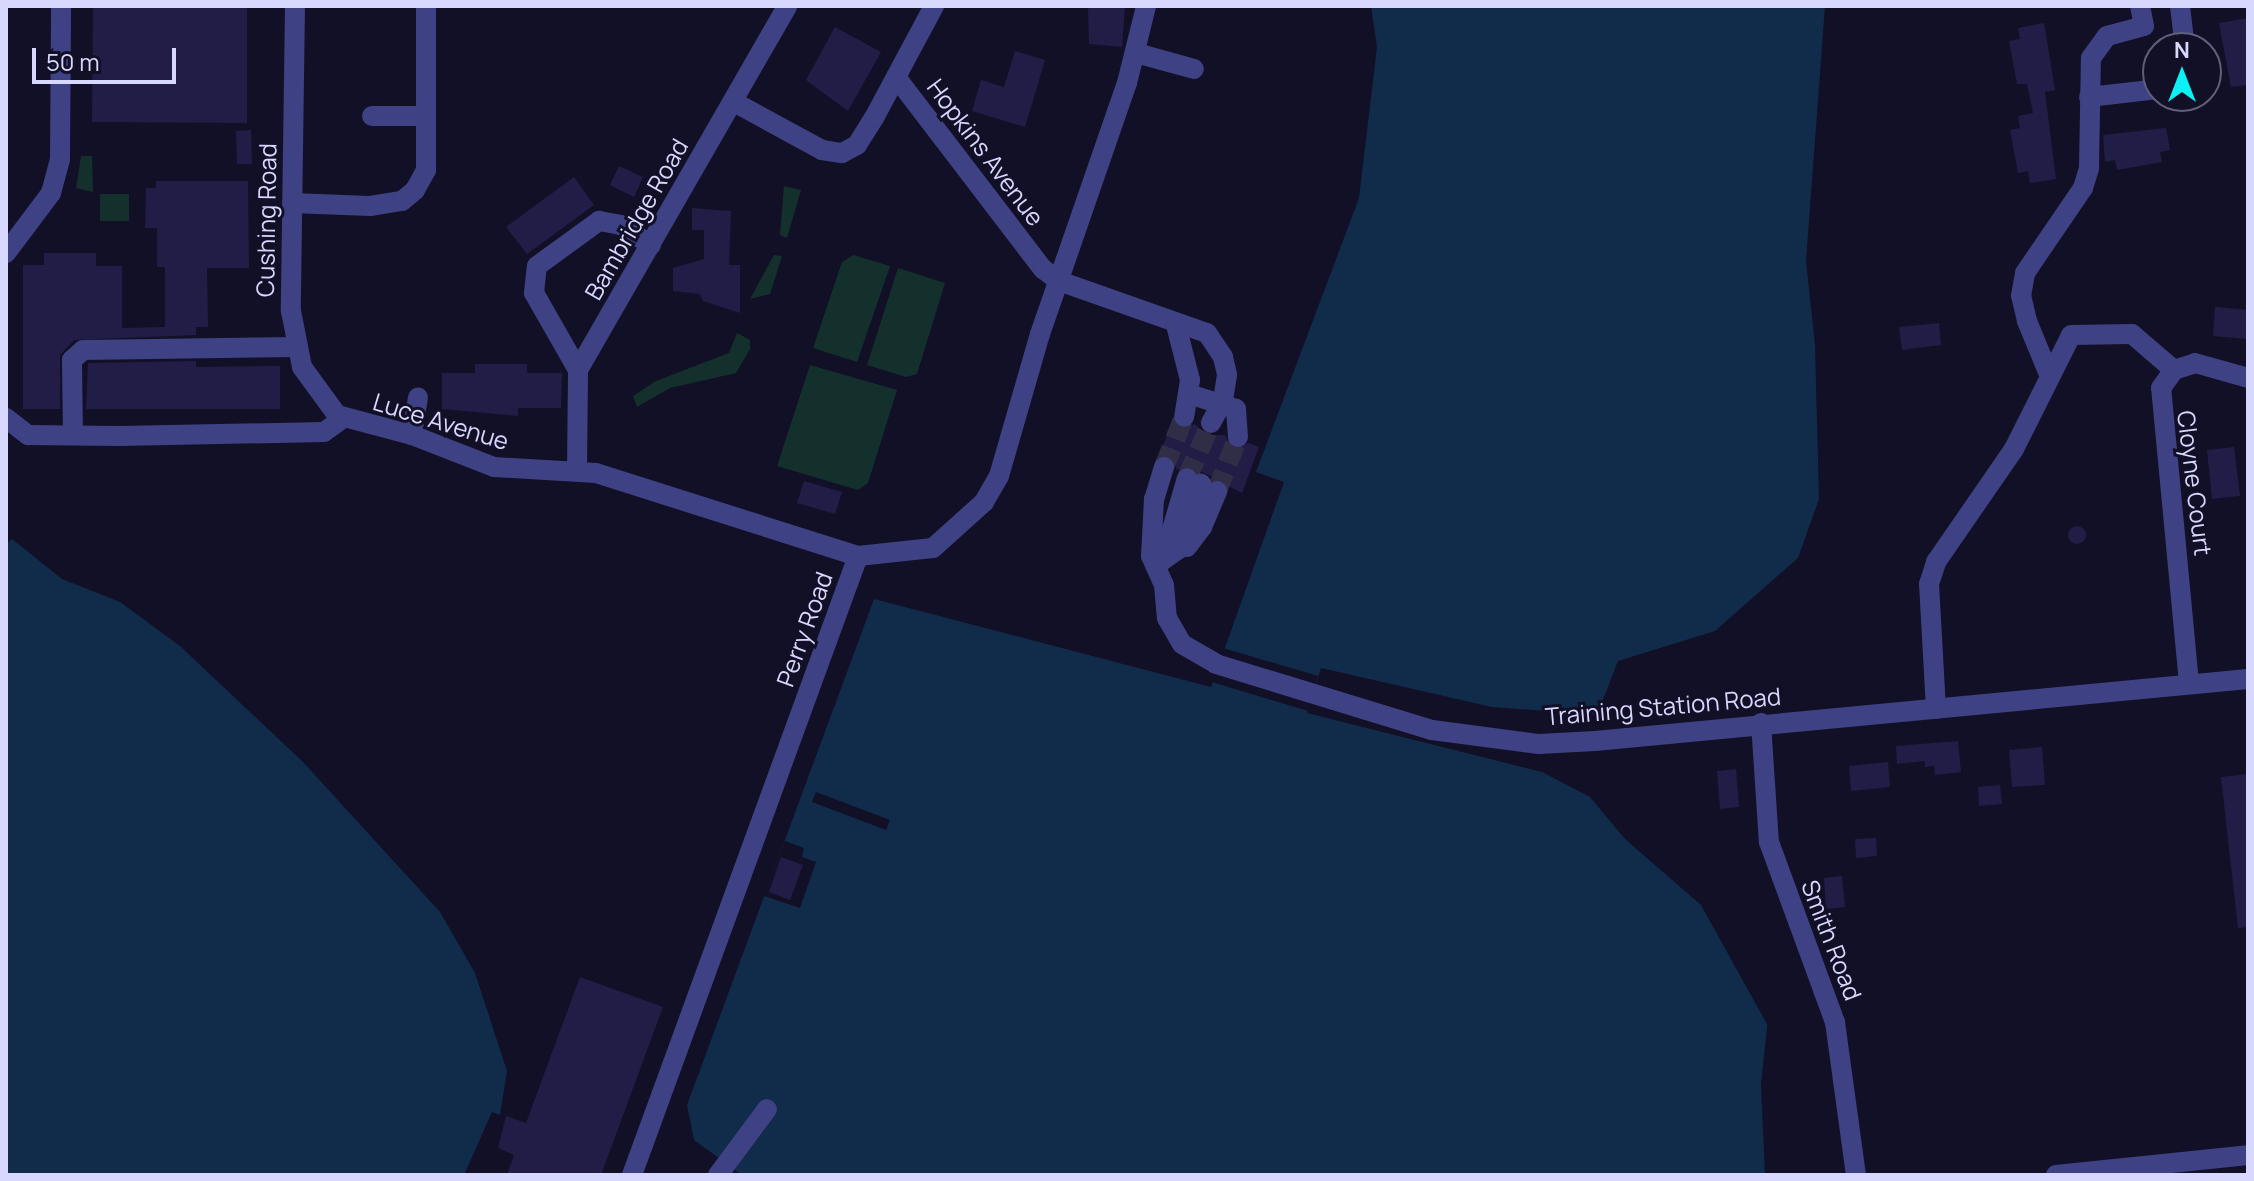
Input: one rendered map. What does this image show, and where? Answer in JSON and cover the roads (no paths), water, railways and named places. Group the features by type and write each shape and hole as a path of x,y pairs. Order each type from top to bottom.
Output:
{"street":[{"path":"6,253 51,193 60,159 61,6"},
{"path":"278,6 295,38"},
{"name":"Cushing Road","path":"295,6 291,311 297,347 313,388 342,419"},
{"path":"292,203 370,206 402,201 426,170 426,6"},
{"name":"Bambridge Road","path":"577,469 578,370 787,6"},
{"name":"Hopkins Avenue","path":"934,6 896,77 1043,269 1059,281"},
{"name":"Perry Road","path":"634,1171 858,556 933,548 984,502 1008,452 1059,281 1136,53 1146,6"},
{"path":"2048,372 2033,342 2021,296 2025,273 2083,188 2089,168 2091,58 2107,36 2142,16 2181,14"},
{"path":"1136,53 1194,69"},
{"path":"734,102 822,150 842,153 857,145 896,77"},
{"path":"2089,97 2142,91"},
{"path":"372,116 426,116"},
{"path":"578,370 534,293 537,266 599,221 621,225 651,245"},
{"path":"1059,281 1176,325 1195,326 1217,345 1227,375 1223,401 1224,430 1236,409 1223,401 1189,394"},
{"path":"1176,325 1187,362 1189,394 1184,417"},
{"path":"1936,709 1929,584 1936,562 2014,449 2048,372 2071,335 2132,334 2174,370 2195,363 2248,378"},
{"path":"73,435 72,360 83,350 297,347"},
{"name":"Cloyne Court","path":"2174,370 2161,388 2158,404 2173,483 2189,683"},
{"path":"412,435 418,397"},
{"name":"Luce Avenue","path":"6,418 28,435 324,432 342,419 412,435 496,468 577,469 858,556"},
{"name":"Training Station Road","path":"1197,486 1161,475 1152,524 1166,558 1164,585 1169,622 1182,644 1216,664 1432,730 1539,744 2246,680"},
{"path":"1166,558 1197,486"},
{"path":"1166,558 1202,527 1197,486"},
{"name":"Smith Road","path":"1761,723 1769,842 1835,1022 1856,1175"},
{"path":"718,1175 767,1109"},
{"path":"2056,1175 2248,1155"}],"water":[{"path":"1371,6 1825,6 1806,261 1815,345 1819,499 1798,558 1715,631 1618,661 1602,702 1604,715 1492,707 1321,668 1307,713 1542,772 1590,797 1625,839 1701,905 1768,1026 1769,1175 742,1175 694,1140 687,1105 874,599 1211,687 1284,482 1256,472 1359,198 1377,47"},
{"path":"12,539 62,579 120,602 180,646 303,762 440,912 475,973 507,1071 500,1115 492,1112 464,1175 6,1175 6,544"}],"tunnel":[{"path":"1164,467 1184,417"},
{"path":"1187,478 1211,423"},
{"path":"1217,491 1238,437"}]}
